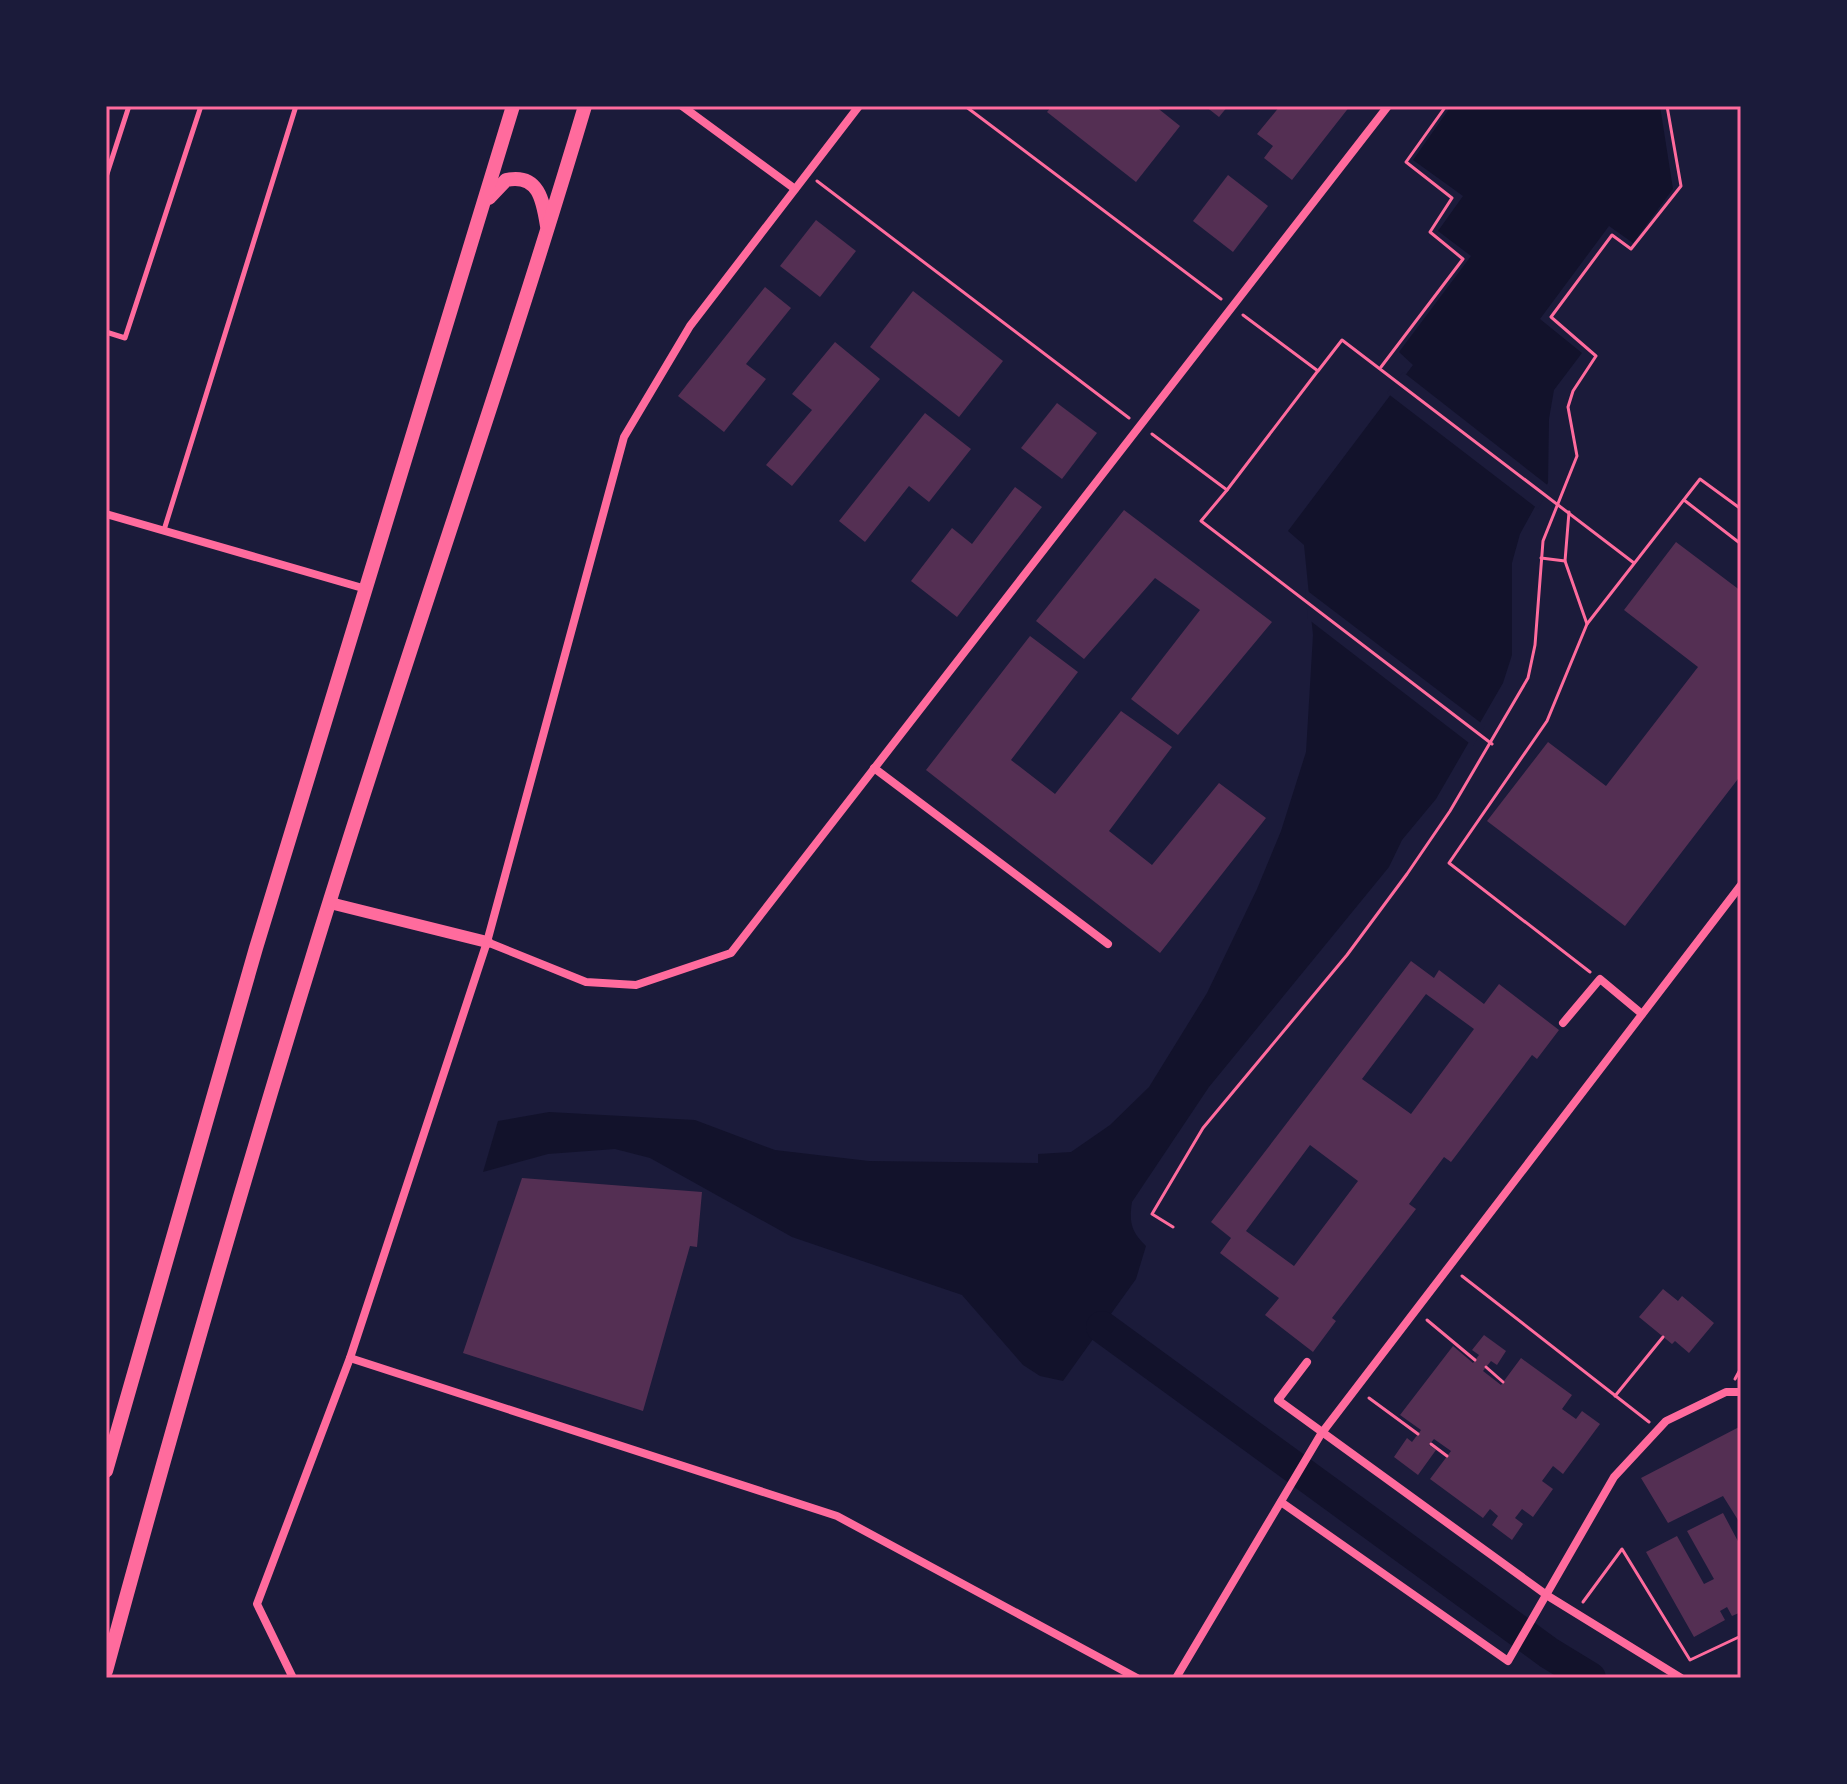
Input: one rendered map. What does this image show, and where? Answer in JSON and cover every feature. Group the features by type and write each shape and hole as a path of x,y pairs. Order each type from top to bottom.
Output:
{"main road":[{"path":"106,1471 256,948 513,106"},
{"path":"106,1671 196,1339 330,903 548,231 585,106"},
{"path":"482,210 499,185 523,179 542,195 548,231"}],"street":[{"path":"682,106 795,189"},
{"path":"293,1678 257,1604 350,1358 487,942 624,437 690,326 859,106"},
{"path":"330,903 487,942 586,982 636,985 731,953 1388,106"},
{"path":"106,514 366,589"},
{"path":"874,768 1108,944"},
{"path":"1176,1678 1321,1434 1741,885"},
{"path":"1563,1023 1600,979 1642,1014"},
{"path":"350,1358 837,1516 1137,1678"},
{"path":"1307,1362 1278,1400 1548,1596 1681,1678"},
{"path":"1281,1502 1508,1661 1614,1477 1666,1421 1726,1392 1741,1392"}],"lane":[{"path":"106,177 129,106"},
{"path":"106,332 125,338 201,106"},
{"path":"164,530 296,106"}],"path":[{"path":"965,106 1318,371"},
{"path":"1380,368 1463,259 1430,232 1452,198 1406,162 1446,106"},
{"path":"1173,1227 1152,1214 1203,1128 1347,955 1407,874 1450,811 1528,678 1535,645 1541,558 1547,530 1577,456 1568,407 1573,391 1596,356 1551,317 1612,235 1631,249 1681,186 1667,106"},
{"path":"807,174 1227,490"},
{"path":"1492,744 1201,521 1342,340 1634,563"},
{"path":"1600,979 1449,863 1547,721 1587,624 1700,479 1741,509"},
{"path":"1684,500 1741,544"},
{"path":"1569,512 1565,561 1587,624"},
{"path":"1541,558 1565,561"},
{"path":"1462,1276 1658,1429"},
{"path":"1427,1320 1475,1360"},
{"path":"1615,1396 1663,1337"},
{"path":"1486,1367 1503,1382"},
{"path":"1369,1398 1418,1434"},
{"path":"1431,1444 1447,1456"},
{"path":"1575,1613 1622,1549 1690,1660 1741,1636"}],"shaded area":[{"path":"1451,106 1660,106 1673,189 1633,243 1609,226 1540,319 1582,353 1554,390 1549,419 1548,483 1520,534 1512,563 1512,655 1503,683 1436,799 1402,840 1389,867 1209,1087 1132,1202 1132,1226 1146,1246 1136,1279 1063,1381 1040,1376 1023,1365 962,1295 792,1237 650,1158 615,1149 548,1154 483,1172 498,1121 549,1112 695,1120 775,1150 869,1161 1038,1163 1038,1154 1071,1152 1110,1125 1149,1087 1207,993 1257,889 1281,831 1306,752 1313,635 1304,545 1288,531 1413,365 1399,352 1471,256 1438,231 1463,196 1413,160"}],"pier":[{"path":"1403,372 1550,487 1538,509 1387,393"},
{"path":"1305,589 1485,726 1473,746 1308,619"}],"building":[{"path":"1052,106 1155,106 1180,126 1136,182 1047,112"},
{"path":"1205,106 1228,106 1219,117"},
{"path":"1280,106 1350,106 1292,180 1264,158 1273,146 1257,134"},
{"path":"1228,175 1268,206 1233,252 1193,221"},
{"path":"816,220 856,251 820,297 780,266"},
{"path":"765,287 791,308 746,364 766,379 724,432 678,396"},
{"path":"913,291 1003,361 959,417 870,347"},
{"path":"835,342 880,379 792,486 766,465 812,410 792,394"},
{"path":"1057,403 1097,433 1062,479 1021,448"},
{"path":"925,413 971,449 929,502 909,486 865,542 839,521"},
{"path":"1015,487 1042,507 957,617 911,581 952,528 972,544"},
{"path":"1124,510 1272,622 1178,735 1131,699 1200,610 1155,578 1084,659 1036,621"},
{"path":"1676,542 1741,591 1741,775 1625,926 1487,821 1548,742 1606,786 1698,667 1624,610"},
{"path":"1030,636 1078,672 1011,760 1055,794 1121,711 1172,747 1109,831 1152,865 1219,783 1266,818 1160,953 926,770"},
{"path":"1411,961 1434,978 1439,970 1484,1004 1499,984 1559,1030 1537,1059 1532,1055 1451,1162 1444,1157 1409,1204 1416,1209 1332,1318 1336,1321 1313,1352 1265,1315 1279,1298 1220,1253 1231,1238 1211,1222","holes":["1426,994 1474,1029 1411,1114 1362,1079","1310,1145 1358,1181 1294,1266 1246,1231"]},
{"path":"522,1178 702,1192 697,1247 690,1246 643,1411 463,1353"},
{"path":"1663,1289 1678,1301 1682,1296 1714,1323 1689,1353 1675,1341 1672,1344 1639,1317"},
{"path":"1484,1335 1506,1351 1497,1365 1491,1361 1483,1371 1501,1385 1521,1358 1572,1395 1562,1409 1576,1419 1582,1411 1600,1424 1563,1474 1553,1466 1542,1481 1553,1489 1533,1517 1522,1509 1515,1518 1523,1524 1512,1540 1492,1525 1498,1516 1490,1509 1483,1518 1430,1479 1451,1451 1434,1439 1429,1445 1436,1450 1418,1475 1394,1457 1407,1438 1412,1442 1421,1430 1400,1415 1453,1346 1473,1363 1479,1355 1472,1350"},
{"path":"1741,1426 1741,1519 1738,1520 1723,1496 1668,1523 1641,1478"},
{"path":"1723,1513 1741,1547 1741,1612 1732,1616 1727,1607 1720,1611 1725,1620 1694,1637 1646,1552 1677,1536 1704,1584 1714,1579 1687,1531"}],"waterway":[{"path":"1102,1327 1549,1653 1590,1678"}]}
